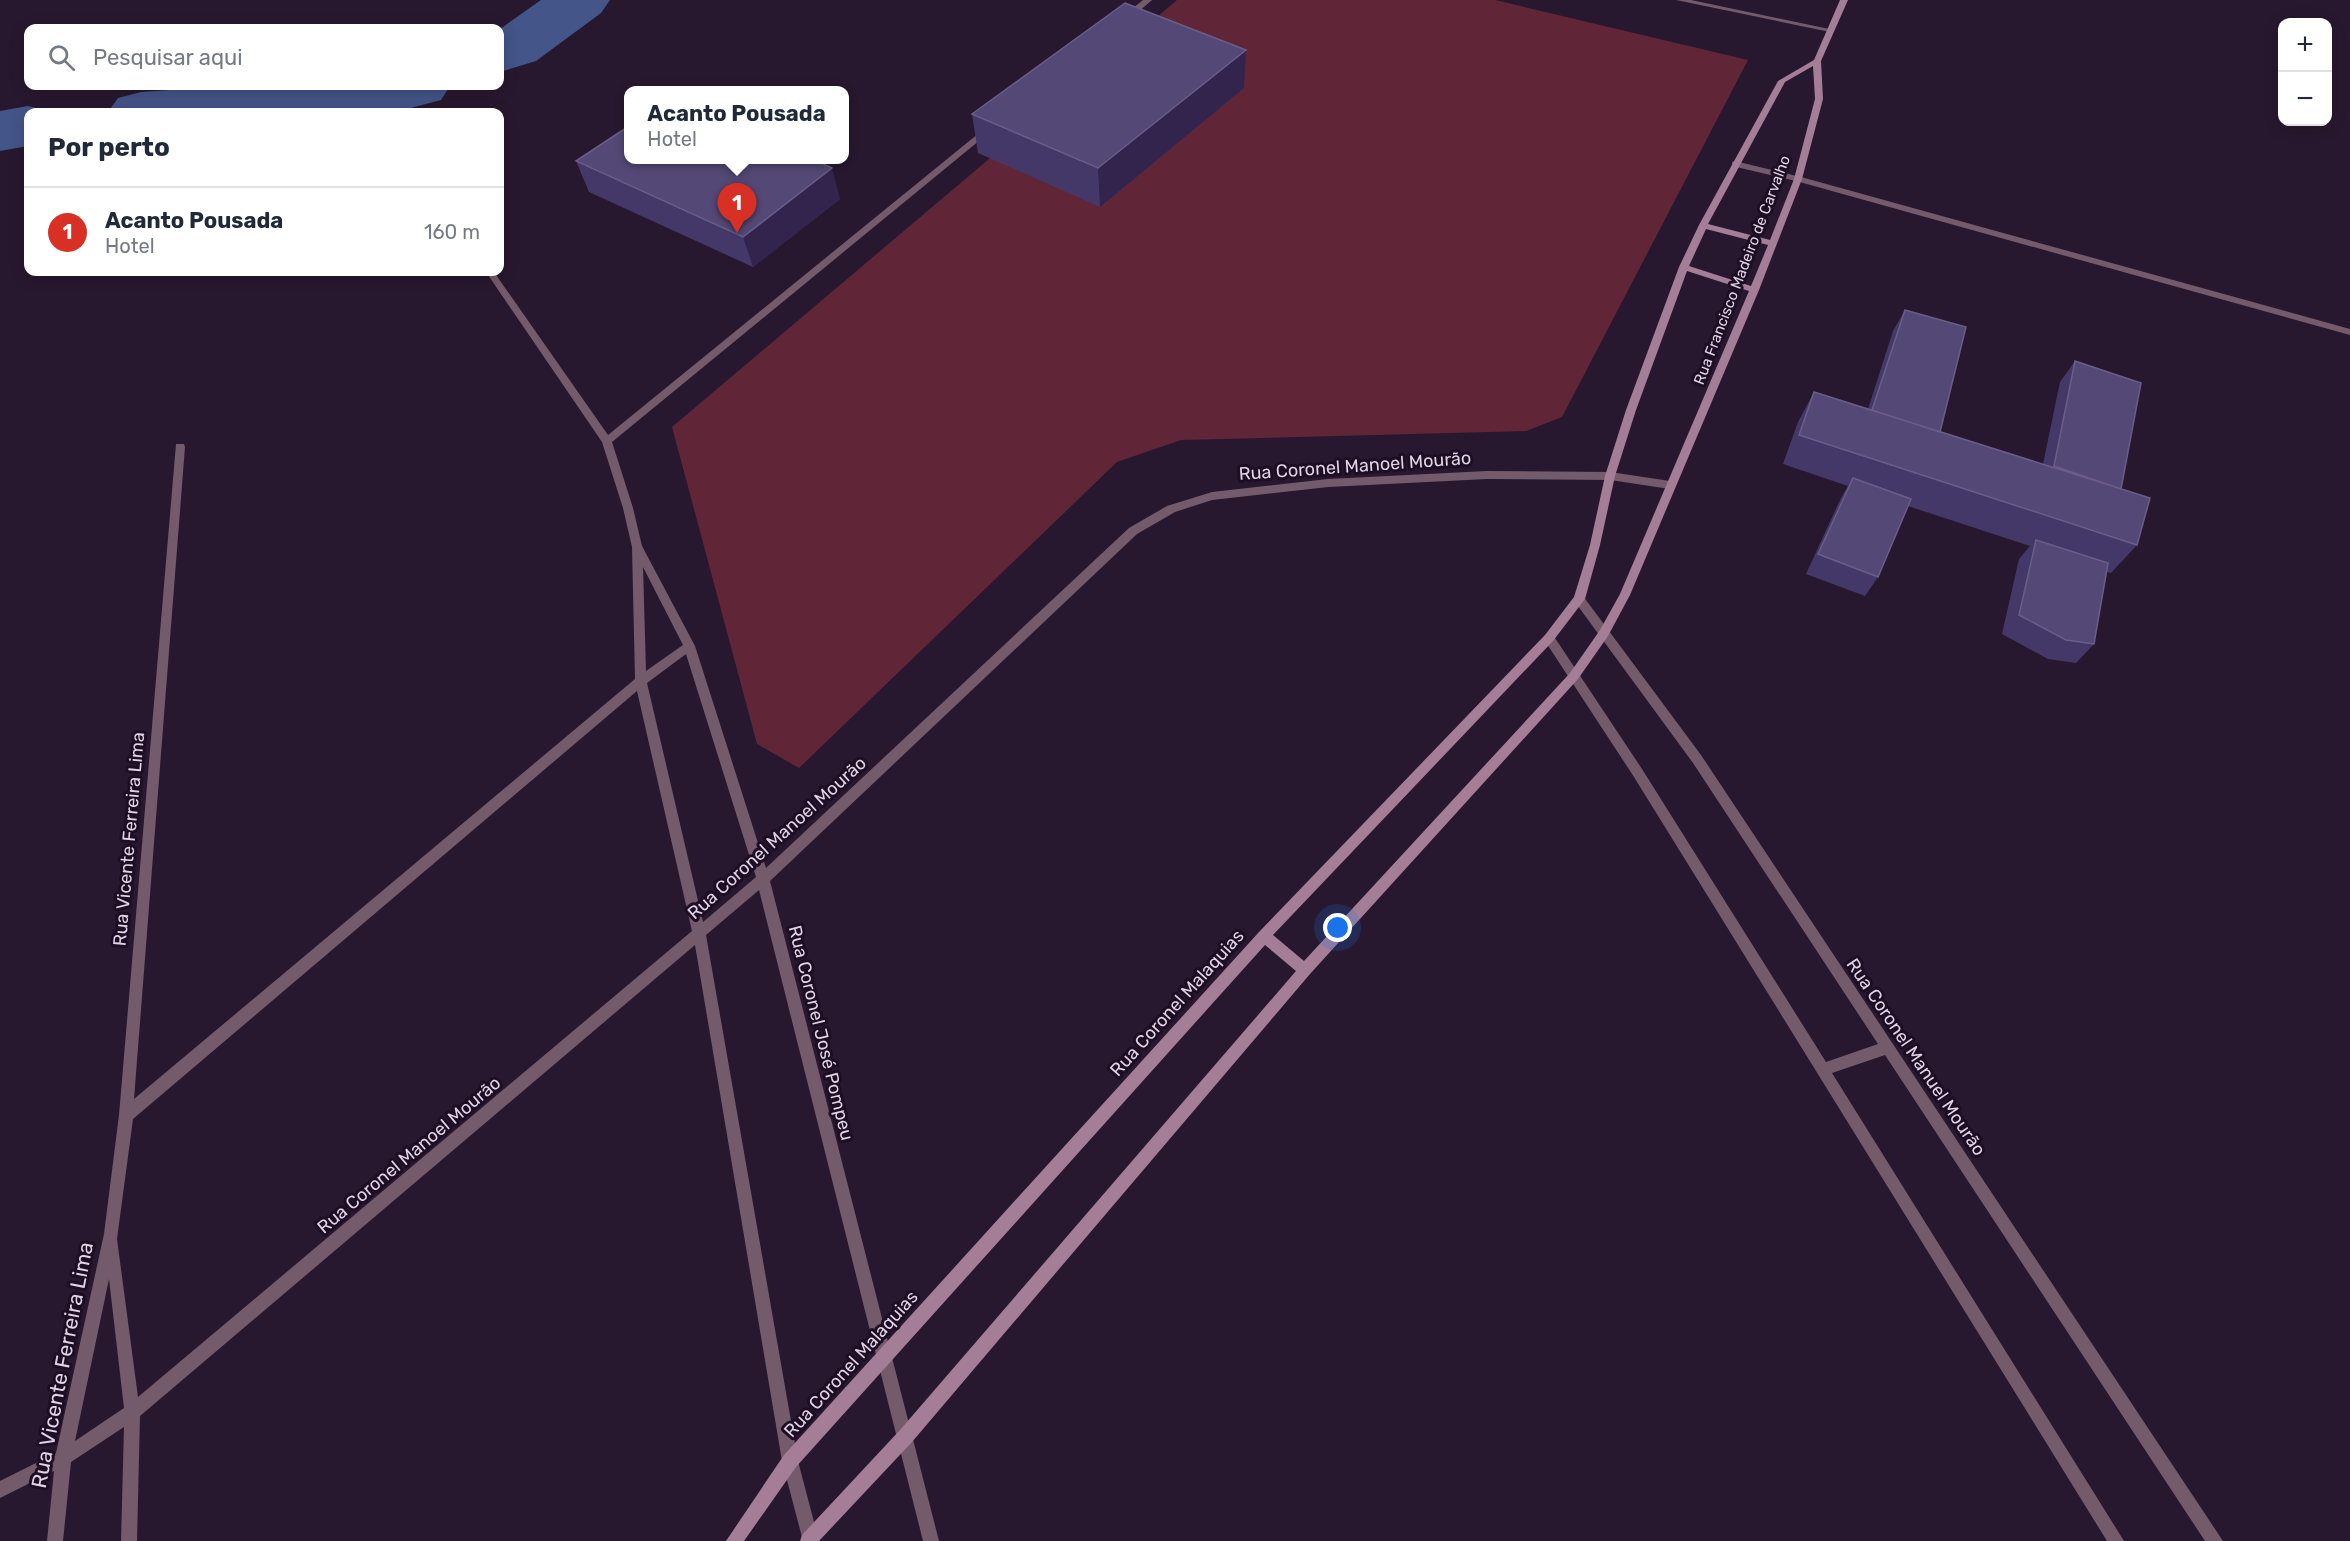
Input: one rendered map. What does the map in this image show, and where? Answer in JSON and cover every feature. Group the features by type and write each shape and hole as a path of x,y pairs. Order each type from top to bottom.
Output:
{"main road":[{"name":"Rua Francisco Madeiro de Carvalho","path":"1670,485 1754,290 1797,179 1819,99 1818,61 1844,0"},
{"path":"1610,476 1631,410 1684,267 1703,225 1782,81 1818,61"},
{"path":"1703,225 1772,243"},
{"path":"1684,267 1754,290"},
{"name":"Rua Coronel Malaquias","path":"734,1541 790,1461 885,1355 1264,936 1549,638 1579,599 1595,545 1610,476"},
{"path":"810,1540 906,1436 1305,970 1574,676 1604,633 1625,595 1670,485"},
{"path":"1264,936 1305,970"}],"street":[{"path":"1116,27 1148,0"},
{"path":"1680,0 1830,30"},
{"path":"607,441 991,128"},
{"path":"1735,164 1797,179 2350,332"},
{"name":"Rua Coronel José Pompeu","path":"493,276 607,441 625,497 637,547 641,681 699,933 790,1461 810,1540"},
{"name":"Rua Vicente Ferreira Lima","path":"55,1541 63,1458 111,1234 126,1115 180,447"},
{"name":"Rua Coronel Manoel Mourão","path":"0,1490 63,1458 132,1412 763,879 1132,531 1171,509 1212,496 1328,483 1487,475 1610,476 1670,485"},
{"name":"Rua Coronel José Pompeu","path":"637,547 689,646 763,879 931,1541"},
{"name":"Rua Coronel Manuel Mourão","path":"1579,599 1697,759 2215,1541"},
{"path":"1549,638 1638,773 2116,1541"},
{"path":"126,1115 641,681 689,646"},
{"path":"1822,1070 1888,1047"},
{"name":"Rua Vicente Ferreira Lima","path":"111,1234 132,1412 129,1541"}],"shaded area":[{"path":"1177,0 1495,0 1748,60 1562,417 1526,431 1181,440 1117,462 799,768 757,744 672,427"}],"building":[{"path":"1125,3 1246,50 1098,168 972,114"},
{"path":"624,129 624,164 823,164 832,168 743,237 576,161"},
{"path":"1905,310 1966,327 1940,432 1872,410"},
{"path":"2075,361 2141,383 2121,489 2054,466"},
{"path":"1814,392 2150,498 2137,545 1799,435"},
{"path":"1853,478 1911,499 1878,577 1818,554"},
{"path":"2036,540 2108,563 2094,644 2066,640 2019,615"}],"waterway":[{"path":"504,52 514,48 580,0"},
{"path":"191,108 406,90"},
{"path":"0,131 24,127"}],"place":[{"name":"Acanto Pousada","path":"737,233"}]}
